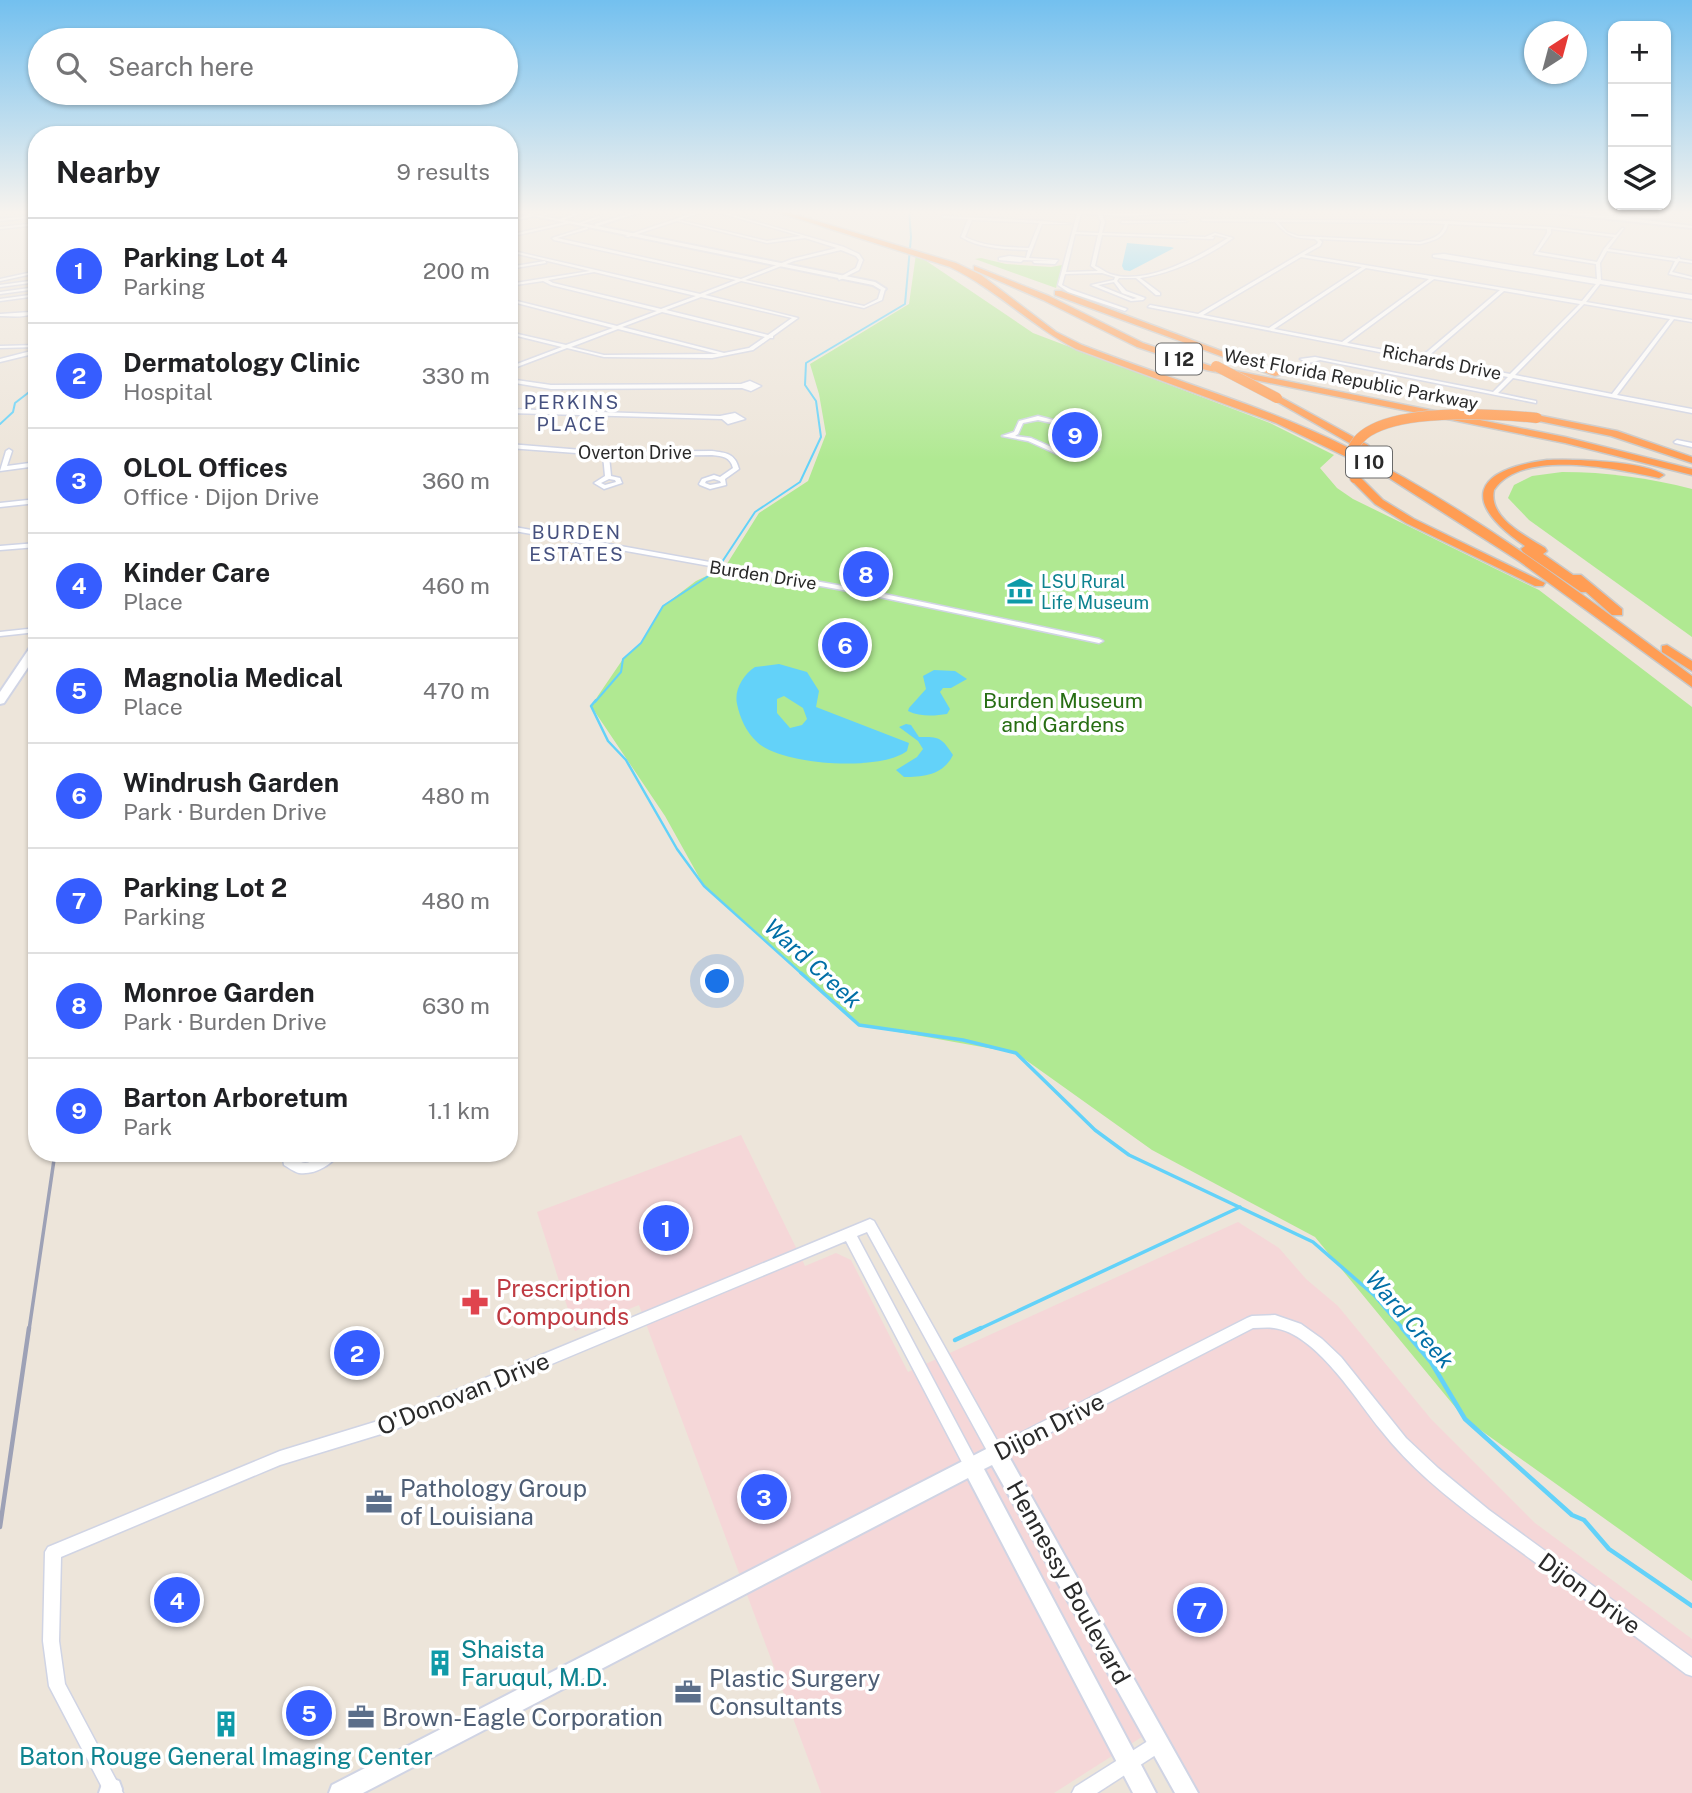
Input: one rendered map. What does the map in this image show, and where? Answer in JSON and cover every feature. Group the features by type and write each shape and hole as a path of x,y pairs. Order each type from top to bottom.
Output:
{"highway":[{"name":"I 10","path":"1001,294 1053,334 1079,346 1246,407 1359,457 1467,523 1629,635 1692,683"},
{"name":"West Florida Republic Parkway","path":"1025,294 1162,354 1240,376 1565,440 1692,472"},
{"name":"I 10","path":"1036,294 1129,327 1216,366 1277,398 1497,528 1692,667"},
{"path":"1050,294 1129,327"},
{"path":"1058,294 1288,378 1396,405"},
{"path":"1016,307 1065,334 1153,363"},
{"path":"1166,366 1562,445 1692,480"},
{"path":"1629,635 1545,586 1410,521 1379,502 1354,478 1350,456 1354,444 1375,428 1391,423 1454,413 1537,418 1613,433 1692,460"},
{"path":"1617,612 1604,599 1497,517 1488,503 1490,485 1502,475 1518,469 1563,463 1626,468 1692,480"}],"main road":[{"path":"0,701 28,659"}],"street":[{"path":"593,294 771,337"},
{"path":"518,335 594,355 630,359 730,355 751,349 796,318 696,294"},
{"path":"518,366 705,294"},
{"path":"805,294 867,307 880,300 882,294"},
{"path":"1081,294 1125,310"},
{"path":"1116,294 1133,300 1143,299 1129,294"},
{"path":"1200,315 1236,294"},
{"path":"1270,329 1325,294"},
{"path":"1345,343 1412,294"},
{"path":"1423,358 1499,294"},
{"path":"1526,294 1692,321"},
{"path":"1494,394 1591,294"},
{"path":"1670,294 1692,297"},
{"path":"0,300 28,296"},
{"path":"518,302 730,355"},
{"name":"Richards Drive","path":"1150,306 1692,411"},
{"path":"0,315 12,314"},
{"path":"1613,396 1673,318"},
{"path":"0,345 28,342"},
{"path":"0,345 28,348"},
{"path":"0,361 28,352"},
{"path":"1319,359 1534,402"},
{"path":"518,382 551,387 742,386"},
{"path":"518,411 723,418"},
{"path":"1043,419 1063,425 1073,436 1096,449 1057,452 1029,439 1008,436 1016,433 1021,422 1043,419"},
{"path":"1676,442 1692,445"},
{"name":"Overton Drive","path":"518,447 606,454 719,454 734,461 736,469 721,479"},
{"path":"9,451 2,468 28,465"},
{"path":"606,454 608,477"},
{"path":"0,505 28,502"},
{"name":"Burden Drive","path":"518,530 891,597 1099,641"},
{"path":"0,548 28,546"},
{"path":"0,634 28,631"},
{"path":"290,1162 299,1168 317,1166 322,1162"},
{"name":"O'Donovan Drive","path":"112,1792 57,1686 51,1641 53,1552 280,1458 403,1419 870,1225"},
{"name":"Hennessy Boulevard","path":"870,1225 1186,1793"},
{"name":"Hennessy Boulevard","path":"849,1233 1145,1793"},
{"name":"Dijon Drive","path":"340,1793 1252,1322 1271,1320 1298,1328 1316,1340 1399,1441 1445,1483 1692,1668"},
{"path":"1081,1793 1159,1743"}],"shaded area":[{"path":"741,1135 805,1266 836,1253 851,1260 908,1372 1238,1222 1279,1248 1306,1279 1338,1306 1431,1419 1535,1523 1692,1639 1692,1793 1197,1793 1159,1726 1054,1793 821,1793 639,1305 575,1331 537,1212"}],"green space":[{"name":"Burden Museum and Gardens","path":"910,294 975,294 1033,333 1270,423 1334,455 1320,468 1337,488 1353,499 1539,590 1692,707 1692,1581 1465,1419 1315,1237 1152,1150 1016,1053 859,1025 704,886 665,816 591,706 623,659 641,643 663,606 696,581 725,567 759,513 808,481 826,434 810,364 909,304"},
{"path":"1562,472 1628,476 1692,489 1692,637 1529,520 1508,498 1514,485 1532,476"}],"water":[{"path":"779,664 807,672 819,691 816,707 909,743 907,751 894,758 876,762 831,763 787,756 769,750 750,734 737,704 740,683 755,667","holes":["784,696 803,708 807,719 802,725 790,728 777,713 777,699"]},
{"path":"934,670 955,671 967,679 951,688 943,688 940,692 950,709 947,714 933,716 908,711 926,689 923,676"},
{"path":"911,725 919,737 936,738 946,745 953,755 944,767 932,774 911,777 904,777 896,770 917,757 923,749 918,741 899,727"}],"waterway":[{"name":"Ward Creek","path":"595,702 621,672 623,659 641,643 663,606 710,575 720,565 755,512 800,482 821,437 816,401 805,385 806,363 905,304 906,294"},
{"path":"0,424 13,412 15,403 28,393"},
{"name":"Ward Creek","path":"596,700 591,706 608,741 626,760 677,849 704,886 802,974"},
{"name":"Ward Creek","path":"801,973 859,1025 963,1040 1016,1053 1095,1130 1129,1155 1239,1207"},
{"path":"977,1330 1239,1207"},
{"name":"Ward Creek","path":"1239,1207 1313,1242 1375,1296 1404,1330"},
{"path":"955,1340 981,1328"},
{"name":"Ward Creek","path":"1402,1328 1431,1362 1465,1419 1572,1515 1584,1520 1609,1549 1692,1606"}],"railway":[{"path":"29,1330 54,1162"},
{"path":"0,1527 29,1328"}],"place":[{"name":"Barton Arboretum","path":"1075,435"},
{"name":"Monroe Garden","path":"866,574"},
{"name":"LSU Rural Life Museum","path":"1020,591"},
{"name":"Windrush Garden","path":"845,645"},
{"name":"Parking Lot 4","path":"666,1228"},
{"name":"Prescription Compounds","path":"475,1302"},
{"name":"Dermatology Clinic","path":"357,1353"},
{"name":"OLOL Offices","path":"764,1497"},
{"name":"Pathology Group of Louisiana","path":"379,1502"},
{"name":"Kinder Care","path":"177,1600"},
{"name":"Parking Lot 2","path":"1200,1610"},
{"name":"Shaista Faruqul, M.D.","path":"440,1663"},
{"name":"Plastic Surgery Consultants","path":"688,1692"},
{"name":"Magnolia Medical","path":"309,1713"},
{"name":"Brown-Eagle Corporation","path":"361,1717"},
{"name":"Baton Rouge General Imaging Center","path":"226,1724"}],"district":[{"name":"PERKINS PLACE","path":"572,413"},
{"name":"BURDEN ESTATES","path":"577,543"}]}
